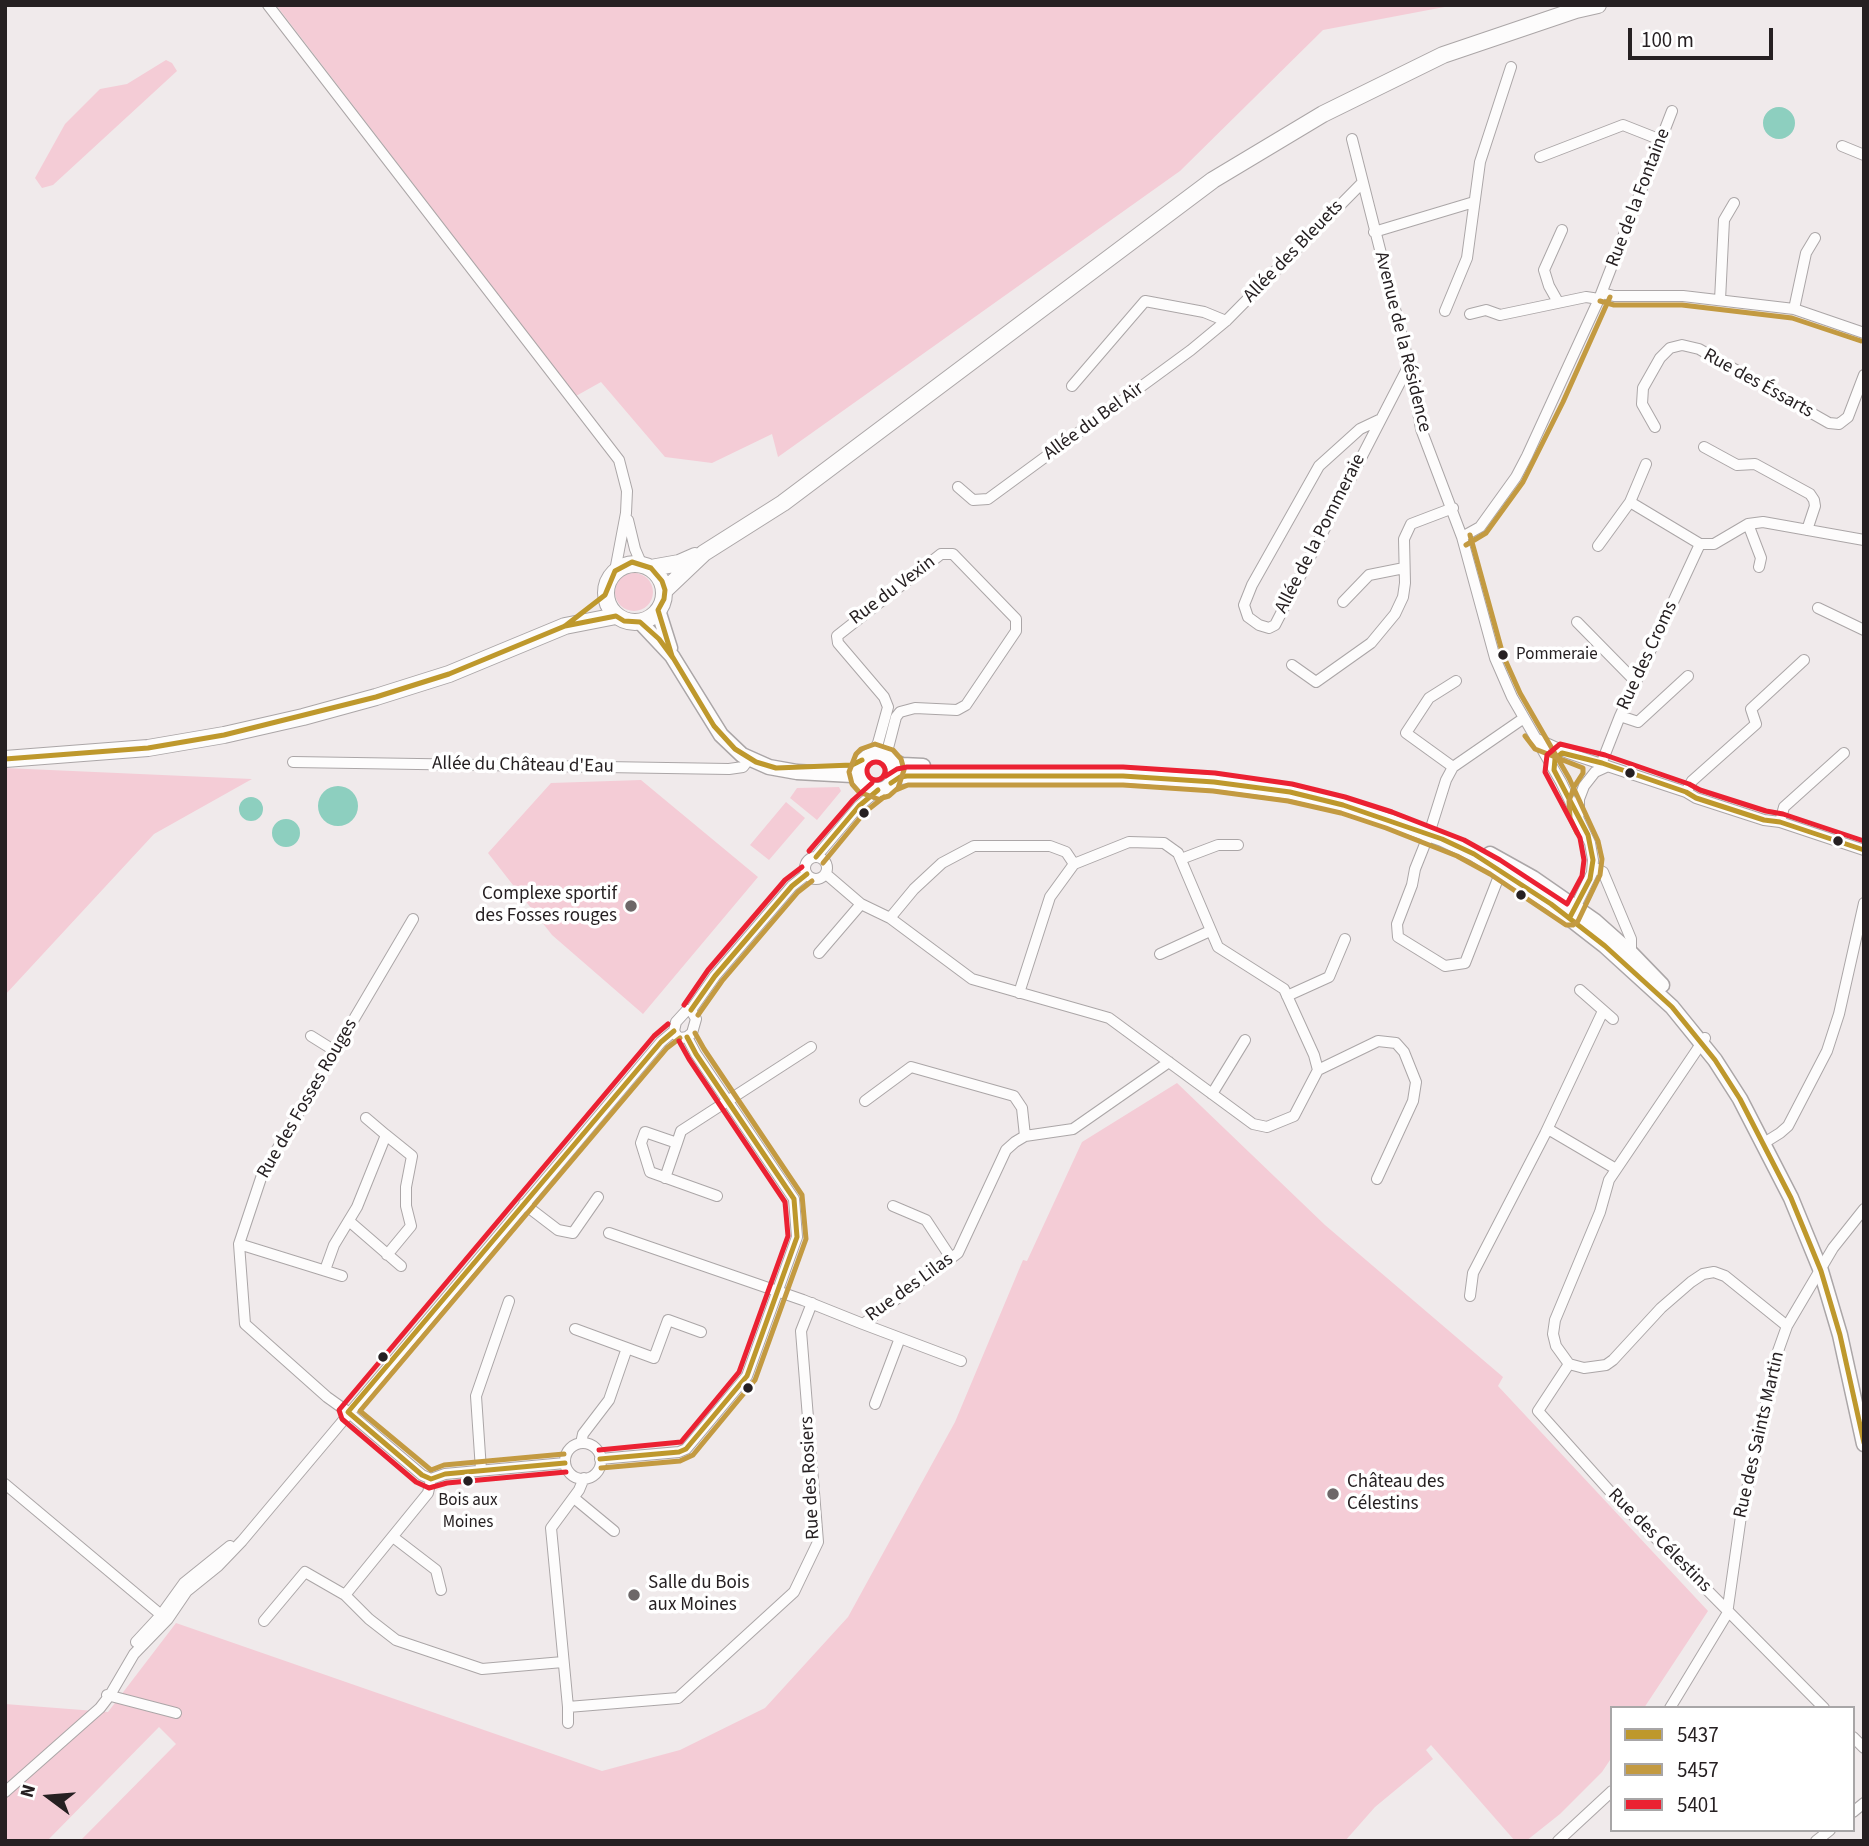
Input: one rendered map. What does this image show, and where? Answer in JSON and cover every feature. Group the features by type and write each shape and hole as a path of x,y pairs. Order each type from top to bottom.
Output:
{"main road":[{"path":"664,590 704,553 783,503 1213,180 1323,114 1443,55 1598,5"},
{"path":"646,566 679,563 704,553"},
{"path":"632,562 646,566 658,574 664,590 664,599 659,610 650,618 640,622 624,621 610,610 605,595 609,581 615,571 632,562"},
{"path":"565,626 605,595"},
{"path":"659,610 672,656"},
{"path":"5,759 148,748 303,717 449,674 565,626 616,616"},
{"path":"640,622 672,656 721,735 749,759 776,768 852,775 873,784 903,776 1124,776 1214,782 1315,798 1430,831 1632,946 1703,1040 1766,1142 1823,1267 1849,1344 1864,1415"},
{"path":"776,768 849,766 880,754 906,766 1146,771 1243,779 1334,797 1430,831 1528,874 1573,912 1703,1040"},
{"path":"867,757 858,772 873,784"},
{"path":"873,784 895,771 889,759"},
{"path":"1823,1267 1864,1444"}],"street":[{"path":"268,5 618,460 626,491 626,513 615,571"},
{"path":"1445,310 1467,258 1480,162 1511,67"},
{"name":"Rue de la Fontaine","path":"1462,537 1480,527 1516,477 1555,398 1600,296 1672,111"},
{"path":"1540,157 1623,125 1661,140"},
{"name":"Avenue de la Résidence","path":"1352,139 1409,365 1421,429 1453,508 1495,658 1524,718 1579,817 1590,843 1593,867 1603,872 1632,946"},
{"path":"1842,146 1864,155"},
{"name":"Allée des Bleuets","path":"1226,321 1363,182"},
{"path":"1374,232 1474,202"},
{"path":"1720,300 1724,220 1734,203"},
{"path":"1558,302 1544,270 1562,230"},
{"path":"1794,309 1806,253 1815,238"},
{"path":"1469,314 1486,310 1500,315 1586,297 1683,296 1794,309 1864,333"},
{"path":"1072,386 1144,301 1204,312 1226,321"},
{"name":"Allée du Bel Air","path":"958,486 973,500 988,499 1191,350 1226,321"},
{"name":"Rue des Éssarts","path":"1655,427 1642,404 1643,388 1660,358 1670,348 1682,345 1699,349 1829,423 1839,424 1848,417 1864,375"},
{"name":"Allée de la Pommeraie","path":"1379,420 1360,429 1319,466 1252,585 1244,605 1248,617 1259,625 1269,628 1275,625 1409,365"},
{"path":"1704,447 1737,465 1755,464 1810,494 1815,506 1807,530"},
{"path":"1598,546 1630,502 1646,464"},
{"path":"1630,502 1700,544 1714,544 1748,524 1763,522 1864,540"},
{"path":"1292,665 1316,682 1371,643 1395,614 1402,597 1405,583 1404,539 1411,524 1453,508"},
{"path":"626,513 635,550 646,566"},
{"path":"1748,524 1761,558 1759,567"},
{"name":"Rue des Croms","path":"1604,766 1620,716 1700,544"},
{"name":"Rue du Vexin","path":"867,757 878,743 888,707 884,696 838,643 837,636 941,554 953,554 1016,619 1016,631 966,705 957,710 915,708 900,712 888,748 889,759"},
{"path":"1343,602 1369,575 1404,568"},
{"path":"1818,608 1864,630"},
{"path":"1577,622 1636,682"},
{"path":"1686,792 1692,781 1756,724 1752,709 1804,660"},
{"path":"1620,716 1638,722 1688,676"},
{"path":"1453,767 1406,733 1429,698 1456,681"},
{"path":"1501,871 1465,963 1446,966 1398,937 1397,925 1446,780 1453,767 1524,718"},
{"path":"1535,738 1568,753 1686,792 1696,798 1864,850"},
{"path":"1568,753 1560,753 1555,759 1558,777 1574,786 1589,779 1604,766"},
{"path":"1780,822 1784,807 1844,753"},
{"name":"Allée du Château d'Eau","path":"293,762 729,769 743,767 749,759"},
{"path":"1579,817 1579,799 1592,769 1587,760"},
{"path":"807,874 806,864 816,857 859,806 873,784"},
{"path":"1019,993 1050,897 1074,864 1129,842 1164,843 1178,853 1218,947 1284,989 1314,1055 1318,1070"},
{"path":"1181,859 1218,845 1238,845"},
{"path":"890,918 914,889 942,863 974,846 1050,846 1066,852 1074,864"},
{"path":"807,874 816,880 826,874 828,868 825,861 816,857"},
{"path":"1573,912 1590,879 1593,867"},
{"path":"5,1792 90,1717 149,1633 164,1618 184,1583 253,1524 661,1042 674,1031 681,1014 691,1010 723,966 792,886 807,874"},
{"path":"826,874 861,904 890,918 972,979 1109,1018 1253,1124 1266,1127 1294,1116 1318,1070 1378,1041 1396,1043 1404,1052 1416,1082 1413,1101 1377,1179"},
{"path":"1766,1142 1788,1126 1827,1051 1839,1014 1864,903"},
{"path":"819,953 861,904"},
{"name":"Rue des Fosses Rouges","path":"412,919 262,1175 239,1244 246,1324 327,1397 422,1475 432,1479"},
{"path":"1160,954 1210,931"},
{"path":"1287,996 1329,977 1345,939"},
{"path":"1580,990 1613,1019"},
{"path":"674,1031 677,1036 687,1037 692,1033 696,1019 691,1010"},
{"path":"1470,1296 1473,1273 1548,1129 1603,1011"},
{"path":"311,1036 335,1051"},
{"path":"600,1459 679,1452 686,1449 747,1376 797,1237 794,1199 695,1055 687,1037"},
{"path":"1212,1094 1245,1040"},
{"path":"1703,1040 1609,1180 1600,1212 1555,1320 1553,1334 1556,1346 1569,1364 1595,1368 1613,1360 1661,1308 1703,1274 1714,1272 1725,1276 1787,1326"},
{"path":"665,1178 681,1131 811,1047"},
{"path":"865,1101 911,1067 1014,1096 1022,1108 1025,1136 1073,1129 1169,1062"},
{"path":"366,1118 412,1156 406,1186 406,1206 411,1226 387,1255"},
{"path":"1548,1129 1616,1169"},
{"path":"677,1143 645,1132 641,1143 650,1172 717,1196"},
{"path":"325,1270 334,1245 357,1207 386,1135"},
{"name":"Rue des Lilas","path":"609,1233 812,1303 863,1324 958,1253 1006,1150 1025,1136"},
{"path":"524,1203 558,1230 573,1233 598,1197"},
{"path":"892,1206 926,1220 951,1258"},
{"name":"Rue des Saints Martin","path":"1671,1706 1727,1614 1741,1516 1777,1354 1787,1326 1833,1248 1862,1217"},
{"path":"349,1221 401,1266"},
{"path":"239,1244 342,1276"},
{"path":"481,1470 476,1396 509,1301"},
{"name":"Rue des Rosiers","path":"568,1707 678,1698 794,1592 818,1542 801,1331 812,1303"},
{"path":"575,1329 654,1358 668,1321 701,1332"},
{"path":"863,1324 961,1361"},
{"path":"875,1404 900,1338"},
{"path":"581,1443 596,1449 600,1459 594,1474 584,1478 574,1476 566,1468 567,1452 581,1443 583,1434 609,1400 627,1348"},
{"name":"Rue des Célestins","path":"1569,1364 1538,1411 1615,1497 1822,1706"},
{"path":"345,1595 428,1493 432,1479 445,1474 565,1463"},
{"path":"568,1723 551,1528 574,1497 584,1478"},
{"path":"5,1484 164,1618"},
{"path":"574,1497 614,1531"},
{"path":"393,1537 436,1570 440,1590"},
{"path":"264,1622 305,1572 345,1595 369,1619 396,1640 482,1669 563,1662"},
{"path":"108,1695 176,1713"},
{"path":"1558,1841 1610,1793"}],"shaded area":[{"path":"276,5 1455,5 1323,30 1180,171 778,457 772,434 712,463 665,457 601,382 576,396"},
{"path":"166,60 172,63 177,71 53,185 42,188 35,178 65,124 100,89 127,84"},
{"path":"1779,107 1790,112 1795,123 1790,134 1779,139 1768,134 1763,123 1768,112"},
{"path":"634,573 648,578 653,592 648,606 634,611 620,606 615,592 620,578"},
{"path":"5,768 252,779 154,834 5,995"},
{"name":"Complexe sportif des Fosses rouges","path":"641,780 758,877 643,1014 552,935 488,853 551,783"},
{"path":"338,786 352,792 358,806 352,820 338,826 324,820 318,806 324,792"},
{"path":"839,787 841,791 817,820 790,798 797,788"},
{"path":"251,797 259,801 263,809 259,817 251,821 243,817 239,809 243,801"},
{"path":"786,802 805,818 769,860 750,845"},
{"path":"286,819 296,823 300,833 296,843 286,847 276,843 272,833 276,823"},
{"name":"Château des Célestins","path":"1177,1083 1325,1225 1503,1377 1498,1386 1708,1611 1645,1706 1610,1706 1610,1760 1602,1772 1560,1814 1526,1841 1515,1841 1431,1745 1426,1750 1433,1759 1375,1807 1345,1841 80,1841 176,1744 159,1727 47,1841 5,1841 5,1704 108,1712 176,1623 602,1771 680,1750 765,1708 848,1617 955,1422 1023,1260 1027,1261 1082,1142"}],"transit line":[{"name":"5457","path":"1466,545 1486,533 1523,482 1563,402 1610,297"},
{"name":"5457","path":"1600,301 1614,305 1682,305 1792,318 1861,341"},
{"name":"5457","path":"896,790 908,785 1123,785 1213,791 1288,801 1341,813 1457,856 1490,874 1566,925 1573,925 1578,921 1600,875 1602,859 1598,841 1569,778 1520,693 1503,655 1470,535"},
{"name":"5437","path":"5,759 148,748 224,735 376,697 449,674 565,626 605,595 615,571 632,562 651,568 662,581 664,599 658,610 672,656 714,726 735,749 756,762 776,768 852,765 862,760"},
{"name":"5437","path":"565,626 616,616 624,621 640,622 659,639 673,658"},
{"name":"5457","path":"1525,736 1535,749 1583,768 1569,801 1570,818 1577,833"},
{"name":"5457","path":"878,799 859,792 852,784 849,772 856,754 875,744 893,750 901,759 904,770 898,788 882,798"},
{"name":"5401","path":"886,776 897,769 907,767 1123,767 1215,773 1292,784 1392,812 1464,840 1567,904 1582,876 1584,860 1580,838 1545,772 1547,755 1560,744 1605,755 1700,790 1864,841"},
{"name":"5437","path":"1570,917 1590,879 1593,860 1588,835 1554,770 1555,759 1562,753 1602,763 1686,792 1696,798 1864,850"},
{"name":"5401","path":"876,762 882,765 885,771 882,777 876,780 870,777 867,771 870,765 876,762"},
{"name":"5437","path":"891,783 907,776 1123,776 1214,782 1290,792 1343,805 1442,839 1474,854 1551,904 1605,946 1672,1007 1715,1060 1740,1099 1791,1198 1821,1271 1840,1335 1864,1443"},
{"name":"5401","path":"809,851 853,800 872,783"},
{"name":"5437","path":"816,857 859,806 878,790"},
{"name":"5457","path":"823,863 865,812 884,797"},
{"name":"5401","path":"684,1005 708,970 785,880 802,867"},
{"name":"5437","path":"691,1010 715,976 792,886 807,874"},
{"name":"5457","path":"698,1015 722,981 798,892 812,881"},
{"name":"5401","path":"566,1472 447,1483 429,1488 416,1482 342,1419 339,1410 654,1036 668,1024"},
{"name":"5437","path":"348,1412 661,1042 674,1031"},
{"name":"5457","path":"601,1468 680,1461 693,1455 755,1380 806,1239 802,1195 695,1033"},
{"name":"5437","path":"600,1459 679,1452 686,1449 747,1376 797,1237 794,1199 687,1037"},
{"name":"5457","path":"564,1454 444,1465 431,1470 360,1411 667,1048 680,1038"},
{"name":"5401","path":"599,1450 681,1442 739,1372 788,1236 785,1202 679,1041"},
{"name":"5437","path":"348,1412 422,1475 431,1479 445,1474 565,1463"}],"place":[{"name":"Pommeraie","path":"1503,655"},
{"name":"Complexe sportif des Fosses rouges","path":"631,906"},
{"name":"Bois aux Moines","path":"468,1481"},
{"name":"Château des Célestins","path":"1333,1494"},
{"name":"Salle du Bois aux Moines","path":"634,1595"}]}
